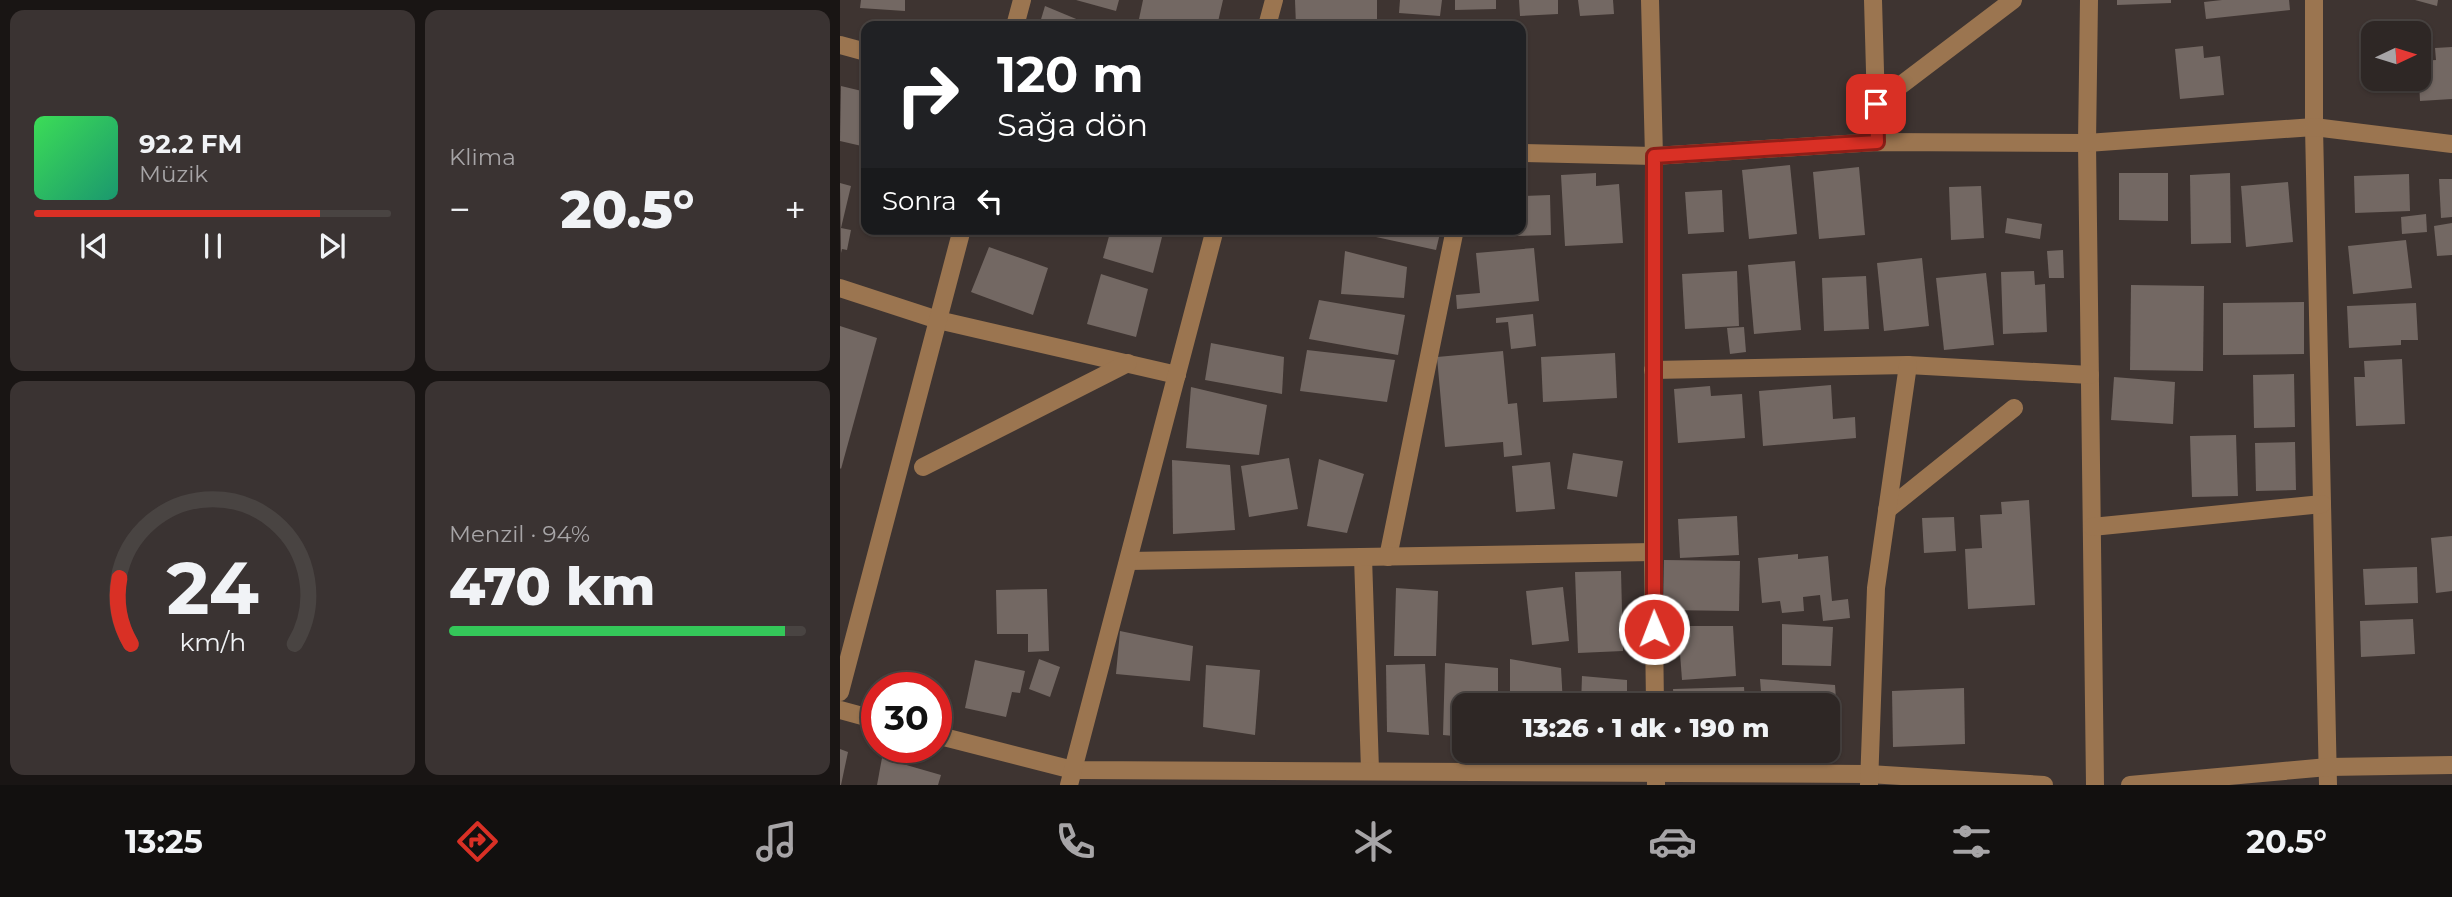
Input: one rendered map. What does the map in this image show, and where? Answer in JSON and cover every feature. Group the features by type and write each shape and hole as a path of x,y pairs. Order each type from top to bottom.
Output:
{"street":[{"path":"1016,21 1022,0"},
{"path":"1268,21 1274,0"},
{"path":"1650,0 1654,156 1655,693"},
{"path":"1873,0 1877,142"},
{"path":"1876,104 2013,0"},
{"path":"2089,0 2087,143 2095,785"},
{"path":"2314,0 2314,127 2328,776"},
{"path":"840,45 861,51"},
{"path":"1526,153 1654,156 1877,142 2087,143 2314,127 2452,144"},
{"path":"840,692 960,235"},
{"path":"1071,778 1213,235"},
{"path":"1388,557 1454,235"},
{"path":"840,288 938,320 1177,375"},
{"path":"923,467 1128,363"},
{"path":"1653,370 1908,365 2090,375"},
{"path":"1869,780 1876,588 1908,365"},
{"path":"1887,510 2014,408"},
{"path":"2092,527 2322,504"},
{"path":"1129,561 1653,552"},
{"path":"1363,557 1370,771"},
{"path":"840,710 861,716"},
{"path":"952,740 1071,778 1370,771 1453,779 1869,780 2044,785"},
{"path":"2130,785 2328,776 2452,765"}],"building":[{"path":"861,0 905,0 905,11 860,8"},
{"path":"1076,0 1119,0 1116,11"},
{"path":"1143,0 1223,0 1218,21 1139,19"},
{"path":"1295,0 1377,0 1377,21 1296,21"},
{"path":"1400,0 1442,0 1440,16 1399,13"},
{"path":"1455,0 1496,0 1496,9 1455,10"},
{"path":"1519,0 1558,0 1558,14 1520,16"},
{"path":"1578,0 1613,0 1614,14 1580,16"},
{"path":"2117,0 2171,0 2171,3 2117,5"},
{"path":"2289,0 2290,10 2206,19 2204,2"},
{"path":"2415,0 2438,0 2437,6"},
{"path":"1045,6 1081,21 1040,21"},
{"path":"2203,46 2204,58 2220,56 2224,95 2180,99 2175,49"},
{"path":"2452,47 2452,99 2420,101 2420,91 2431,91 2431,60 2436,60 2435,48"},
{"path":"841,86 861,91 861,146 840,141"},
{"path":"1790,165 1797,234 1749,239 1742,170"},
{"path":"1859,167 1865,235 1819,239 1813,172"},
{"path":"1596,173 1596,186 1619,184 1623,243 1565,246 1561,175"},
{"path":"2119,173 2168,173 2168,221 2119,220"},
{"path":"2230,173 2231,243 2191,244 2190,175"},
{"path":"2409,174 2410,211 2355,213 2354,176"},
{"path":"2439,179 2452,179 2452,217 2441,218"},
{"path":"2288,182 2293,242 2246,247 2241,186"},
{"path":"840,183 851,186 841,228 851,230 847,250 842,249 841,253"},
{"path":"1981,186 1984,238 1951,240 1949,187"},
{"path":"1722,190 1724,232 1688,234 1685,192"},
{"path":"1550,195 1551,235 1483,237 1526,235 1526,196"},
{"path":"2426,214 2427,232 2402,234 2401,217"},
{"path":"2007,218 2042,224 2040,239 2005,233"},
{"path":"2452,223 2452,255 2437,256 2434,226"},
{"path":"1109,235 1162,235 1153,273 1103,258"},
{"path":"1376,235 1440,235 1436,250"},
{"path":"2406,240 2412,288 2353,294 2348,246"},
{"path":"989,247 1048,268 1033,315 971,292"},
{"path":"1534,248 1539,301 1457,309 1456,295 1480,293 1476,253"},
{"path":"2063,250 2064,278 2049,278 2047,251"},
{"path":"1345,251 1407,267 1404,298 1341,294"},
{"path":"1922,258 1929,326 1884,331 1877,263"},
{"path":"1795,261 1801,330 1754,334 1748,265"},
{"path":"1737,271 1739,326 1685,329 1682,274"},
{"path":"2034,271 2035,285 2045,284 2047,332 2003,334 2001,272"},
{"path":"1986,273 1994,345 1944,350 1936,278"},
{"path":"1101,274 1148,289 1136,337 1087,324"},
{"path":"1866,276 1869,329 1824,331 1822,278"},
{"path":"2131,285 2204,286 2203,371 2130,370"},
{"path":"1319,300 1405,315 1398,355 1309,339"},
{"path":"2304,302 2304,354 2223,355 2223,303"},
{"path":"2416,303 2418,340 2401,340 2401,345 2349,348 2347,306"},
{"path":"1533,314 1536,346 1511,349 1508,322 1496,323 1496,318"},
{"path":"840,326 877,338 841,469 840,468"},
{"path":"1744,327 1746,352 1730,354 1727,328"},
{"path":"1211,343 1284,357 1282,394 1205,380"},
{"path":"1307,350 1395,360 1387,402 1300,391"},
{"path":"1503,351 1508,404 1517,403 1522,455 1504,457 1503,442 1445,447 1437,357"},
{"path":"1615,353 1617,398 1543,402 1541,357"},
{"path":"2402,359 2405,424 2356,426 2354,377 2365,377 2364,361"},
{"path":"2294,374 2295,427 2254,428 2253,375"},
{"path":"2114,377 2175,382 2173,424 2111,420"},
{"path":"1831,385 1833,419 1855,417 1856,438 1763,446 1759,391"},
{"path":"1710,386 1711,396 1742,394 1745,438 1678,443 1674,389"},
{"path":"1191,387 1267,405 1259,455 1186,448"},
{"path":"2236,435 2238,496 2192,497 2190,436"},
{"path":"2295,442 2296,490 2256,491 2255,443"},
{"path":"1573,453 1623,461 1617,497 1567,489"},
{"path":"1289,458 1298,509 1249,517 1241,466"},
{"path":"1319,459 1364,474 1347,533 1307,526"},
{"path":"1172,460 1230,465 1235,530 1173,534"},
{"path":"1550,462 1555,509 1516,512 1512,466"},
{"path":"2029,500 2035,605 1968,609 1965,549 1982,548 1980,515 2002,514 2001,502"},
{"path":"1737,516 1739,555 1680,558 1678,519"},
{"path":"1954,517 1956,551 1924,553 1922,518"},
{"path":"2452,536 2452,591 2436,593 2431,538"},
{"path":"1798,554 1798,559 1828,556 1832,601 1848,599 1850,618 1823,621 1820,595 1803,597 1804,611 1782,613 1780,601 1762,603 1758,558"},
{"path":"1664,560 1740,561 1739,611 1663,610"},
{"path":"2417,567 2418,603 2365,605 2363,569"},
{"path":"1621,571 1623,651 1578,653 1575,572"},
{"path":"1563,587 1569,641 1532,645 1526,591"},
{"path":"1396,588 1438,591 1436,656 1394,656"},
{"path":"1047,589 1049,651 1028,652 1028,634 997,634 996,590"},
{"path":"2413,619 2415,654 2361,657 2360,621"},
{"path":"1782,624 1833,627 1831,666 1782,665"},
{"path":"1678,626 1733,626 1736,676 1682,680"},
{"path":"1120,631 1193,646 1190,681 1116,674"},
{"path":"1039,659 1060,667 1050,697 1029,689"},
{"path":"1510,659 1561,668 1562,693 1510,693"},
{"path":"975,660 1025,671 1020,693 1012,692 1006,717 965,708"},
{"path":"1445,663 1498,668 1498,693 1452,693 1452,736 1443,735"},
{"path":"1425,664 1429,735 1387,732 1386,665"},
{"path":"1206,665 1260,670 1255,735 1203,727"},
{"path":"1582,676 1627,680 1627,693 1581,693"},
{"path":"1760,679 1835,685 1836,693 1761,693"},
{"path":"1744,687 1744,693 1673,693 1673,689"},
{"path":"1964,688 1965,744 1893,747 1892,691"},
{"path":"840,749 848,752 841,785 840,785"},
{"path":"881,763 899,763 941,775 938,785 877,785"}],"route":[{"path":"1654,629 1654,156 1877,142 1876,104"}]}
